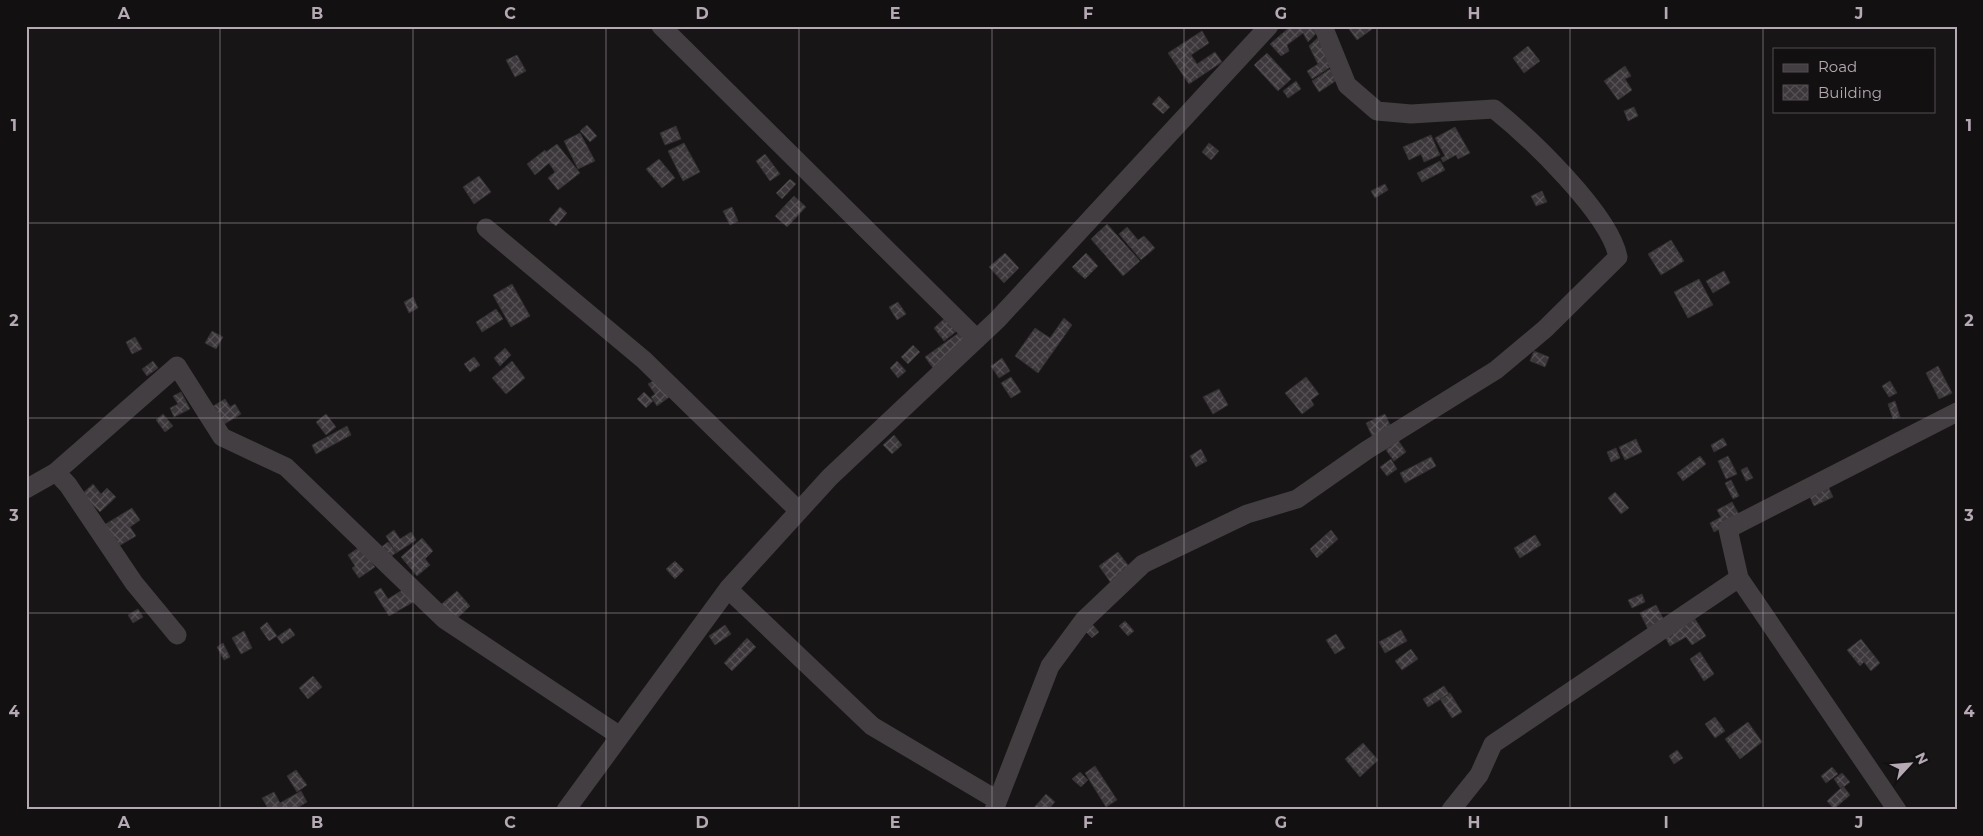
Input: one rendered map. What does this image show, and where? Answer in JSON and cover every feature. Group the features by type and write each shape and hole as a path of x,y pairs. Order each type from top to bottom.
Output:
{"street":[{"path":"660,26 977,339"},
{"path":"566,810 728,589 830,477 998,319 1270,26"},
{"path":"728,589 872,726 996,805 1050,666 1084,620 1143,564 1247,514 1297,499 1367,450 1496,370 1546,329 1618,257 1616,244 1585,199 1519,129 1494,109 1411,114 1377,111 1347,85 1323,26"},
{"path":"486,228 644,360 799,511"},
{"path":"26,489 56,472 177,366 222,437 286,467 444,619 620,736"},
{"path":"1898,810 1739,578 1728,529 1957,412"},
{"path":"56,472 68,485 134,584 177,635"},
{"path":"1451,810 1479,775 1493,744 1739,578"}],"building":[{"path":"1291,26 1319,26 1320,29 1308,42 1303,33 1287,45 1289,51 1281,56 1270,44"},
{"path":"1353,26 1375,27 1357,40 1349,29"},
{"path":"1202,31 1209,43 1191,55 1197,64 1215,52 1222,62 1189,84 1168,53"},
{"path":"1322,34 1335,64 1312,79 1307,71 1318,64 1309,46"},
{"path":"1528,46 1540,61 1524,73 1513,58"},
{"path":"1267,53 1291,79 1278,91 1254,65"},
{"path":"517,55 526,71 515,77 506,60"},
{"path":"1625,66 1631,76 1625,79 1632,90 1618,100 1604,81"},
{"path":"1330,69 1337,80 1319,92 1312,81"},
{"path":"1296,81 1301,89 1288,98 1283,91"},
{"path":"1159,96 1170,107 1163,114 1152,104"},
{"path":"1634,107 1638,116 1628,121 1624,111"},
{"path":"587,125 597,136 590,142 580,131"},
{"path":"676,126 681,139 665,145 660,133"},
{"path":"1455,127 1470,153 1458,159 1456,155 1443,162 1441,158 1445,156 1435,138"},
{"path":"580,133 595,161 578,169 564,141"},
{"path":"1431,135 1440,155 1424,162 1421,154 1409,160 1403,147"},
{"path":"684,143 700,172 683,181 668,151"},
{"path":"1209,143 1219,151 1211,160 1202,152"},
{"path":"557,144 580,173 558,190 548,178 555,172 549,163 535,175 527,164 545,150 546,152"},
{"path":"765,154 780,174 770,181 756,161"},
{"path":"659,159 675,178 662,188 646,169"},
{"path":"1440,161 1445,170 1422,182 1417,173"},
{"path":"479,176 491,192 474,204 463,187"},
{"path":"790,179 796,184 782,199 776,193"},
{"path":"1385,184 1388,190 1375,198 1371,191"},
{"path":"1542,191 1547,202 1536,206 1531,196"},
{"path":"794,196 806,207 787,227 775,216"},
{"path":"560,207 567,213 556,226 549,220"},
{"path":"732,207 738,221 730,225 723,211"},
{"path":"1107,224 1140,261 1123,276 1091,239"},
{"path":"1127,227 1138,240 1144,236 1155,248 1141,260 1119,234"},
{"path":"1671,240 1684,261 1661,275 1648,254"},
{"path":"1005,253 1019,268 1004,283 989,267"},
{"path":"1086,253 1098,266 1085,279 1072,267"},
{"path":"1724,271 1730,283 1713,293 1706,281"},
{"path":"1699,279 1713,305 1688,318 1674,292"},
{"path":"512,284 530,316 511,327 493,295"},
{"path":"413,297 418,308 409,313 404,302"},
{"path":"898,302 906,314 897,320 889,307"},
{"path":"496,309 503,319 482,332 476,322"},
{"path":"946,317 958,330 944,341 934,328"},
{"path":"1064,318 1072,325 1038,373 1015,356 1035,328 1050,338"},
{"path":"212,331 223,337 216,349 205,343"},
{"path":"960,332 968,342 933,368 925,357"},
{"path":"135,337 142,349 132,354 126,342"},
{"path":"913,345 920,352 908,364 901,357"},
{"path":"505,348 511,355 500,366 494,358"},
{"path":"1534,351 1549,357 1545,367 1530,361"},
{"path":"474,357 480,365 470,372 464,364"},
{"path":"1002,358 1010,371 999,378 991,366"},
{"path":"153,361 158,368 147,376 142,369"},
{"path":"512,361 525,378 506,394 492,378"},
{"path":"897,361 906,371 898,378 890,368"},
{"path":"1938,366 1952,393 1939,399 1926,373"},
{"path":"659,377 672,395 657,406 651,397 655,394 648,384"},
{"path":"1011,377 1021,392 1011,398 1001,383"},
{"path":"1306,377 1319,394 1311,400 1314,405 1302,414 1285,393"},
{"path":"1890,381 1897,393 1889,397 1882,386"},
{"path":"1219,389 1228,405 1213,414 1203,397"},
{"path":"181,392 190,409 174,417 170,408 178,404 173,396"},
{"path":"644,392 653,401 646,408 637,399"},
{"path":"225,399 230,407 235,404 241,414 221,426 210,408"},
{"path":"1895,401 1900,417 1893,419 1888,404"},
{"path":"163,414 173,426 165,432 156,420"},
{"path":"326,414 336,427 326,435 316,422"},
{"path":"1385,414 1392,429 1373,438 1366,423"},
{"path":"347,426 351,435 316,454 312,445"},
{"path":"894,435 902,445 892,454 883,445"},
{"path":"1723,438 1727,445 1714,452 1711,445"},
{"path":"1636,439 1642,452 1625,460 1619,447"},
{"path":"1398,440 1406,452 1394,461 1386,450"},
{"path":"1616,448 1620,458 1611,462 1607,452"},
{"path":"1201,449 1207,461 1196,467 1190,456"},
{"path":"1700,456 1706,464 1683,481 1677,473"},
{"path":"1728,456 1737,474 1726,479 1718,461"},
{"path":"1431,457 1436,466 1405,483 1400,473"},
{"path":"1391,459 1397,469 1387,476 1380,467"},
{"path":"1747,467 1753,478 1746,481 1741,470"},
{"path":"1731,480 1739,496 1733,499 1725,483"},
{"path":"93,484 101,494 107,488 116,497 100,512 82,494"},
{"path":"1827,484 1833,497 1814,506 1808,493"},
{"path":"1615,492 1629,508 1621,514 1608,498"},
{"path":"1732,502 1741,518 1714,532 1710,523 1721,517 1717,510"},
{"path":"132,508 140,520 130,527 136,536 117,547 104,525"},
{"path":"394,530 400,539 411,532 416,540 396,553 386,536"},
{"path":"1331,530 1338,539 1317,558 1310,549"},
{"path":"1535,535 1541,545 1520,558 1514,548"},
{"path":"422,538 433,551 425,559 430,565 417,576 401,557"},
{"path":"388,542 397,552 385,561 373,553"},
{"path":"361,546 375,567 359,578 352,568 355,566 348,555"},
{"path":"1118,552 1131,569 1111,583 1099,566"},
{"path":"675,561 684,570 675,579 666,569"},
{"path":"407,587 415,601 389,616 374,592 381,588 388,599"},
{"path":"457,591 470,606 452,623 438,607"},
{"path":"1642,594 1645,602 1632,608 1628,600"},
{"path":"1656,605 1665,622 1649,631 1640,613"},
{"path":"138,609 143,617 133,623 128,615"},
{"path":"1695,619 1706,636 1692,645 1686,637 1670,646 1665,637"},
{"path":"1125,621 1134,631 1128,636 1119,626"},
{"path":"267,622 277,636 269,641 260,628"},
{"path":"1092,624 1099,632 1092,638 1085,631"},
{"path":"725,625 731,634 715,645 709,636"},
{"path":"290,628 295,635 282,644 277,637"},
{"path":"1401,630 1407,641 1385,653 1379,642"},
{"path":"244,631 252,648 241,654 232,638"},
{"path":"1336,634 1345,648 1335,654 1326,640"},
{"path":"747,638 756,647 732,671 724,663"},
{"path":"1861,639 1880,663 1871,671 1864,662 1860,666 1847,650"},
{"path":"223,643 230,657 224,660 217,647"},
{"path":"1411,649 1418,659 1402,670 1395,661"},
{"path":"1700,652 1714,674 1704,681 1690,659"},
{"path":"313,676 322,687 308,699 299,688"},
{"path":"1444,686 1449,694 1428,707 1423,699"},
{"path":"1450,693 1462,712 1452,718 1440,699"},
{"path":"1715,717 1725,731 1715,738 1705,724"},
{"path":"1748,722 1762,742 1740,759 1725,739"},
{"path":"1363,743 1378,760 1360,777 1345,759"},
{"path":"1677,750 1683,758 1674,764 1669,756"},
{"path":"1095,766 1117,800 1106,807 1085,773"},
{"path":"1832,767 1838,774 1826,783 1821,776"},
{"path":"296,770 307,785 297,792 287,776"},
{"path":"1080,772 1088,780 1081,787 1072,779"},
{"path":"1842,773 1850,782 1841,789 1834,779"},
{"path":"1843,786 1850,795 1834,809 1827,801"},
{"path":"301,791 307,802 294,810 269,810 262,798 274,792 280,803"},
{"path":"1046,794 1055,802 1048,810 1032,810"}]}
